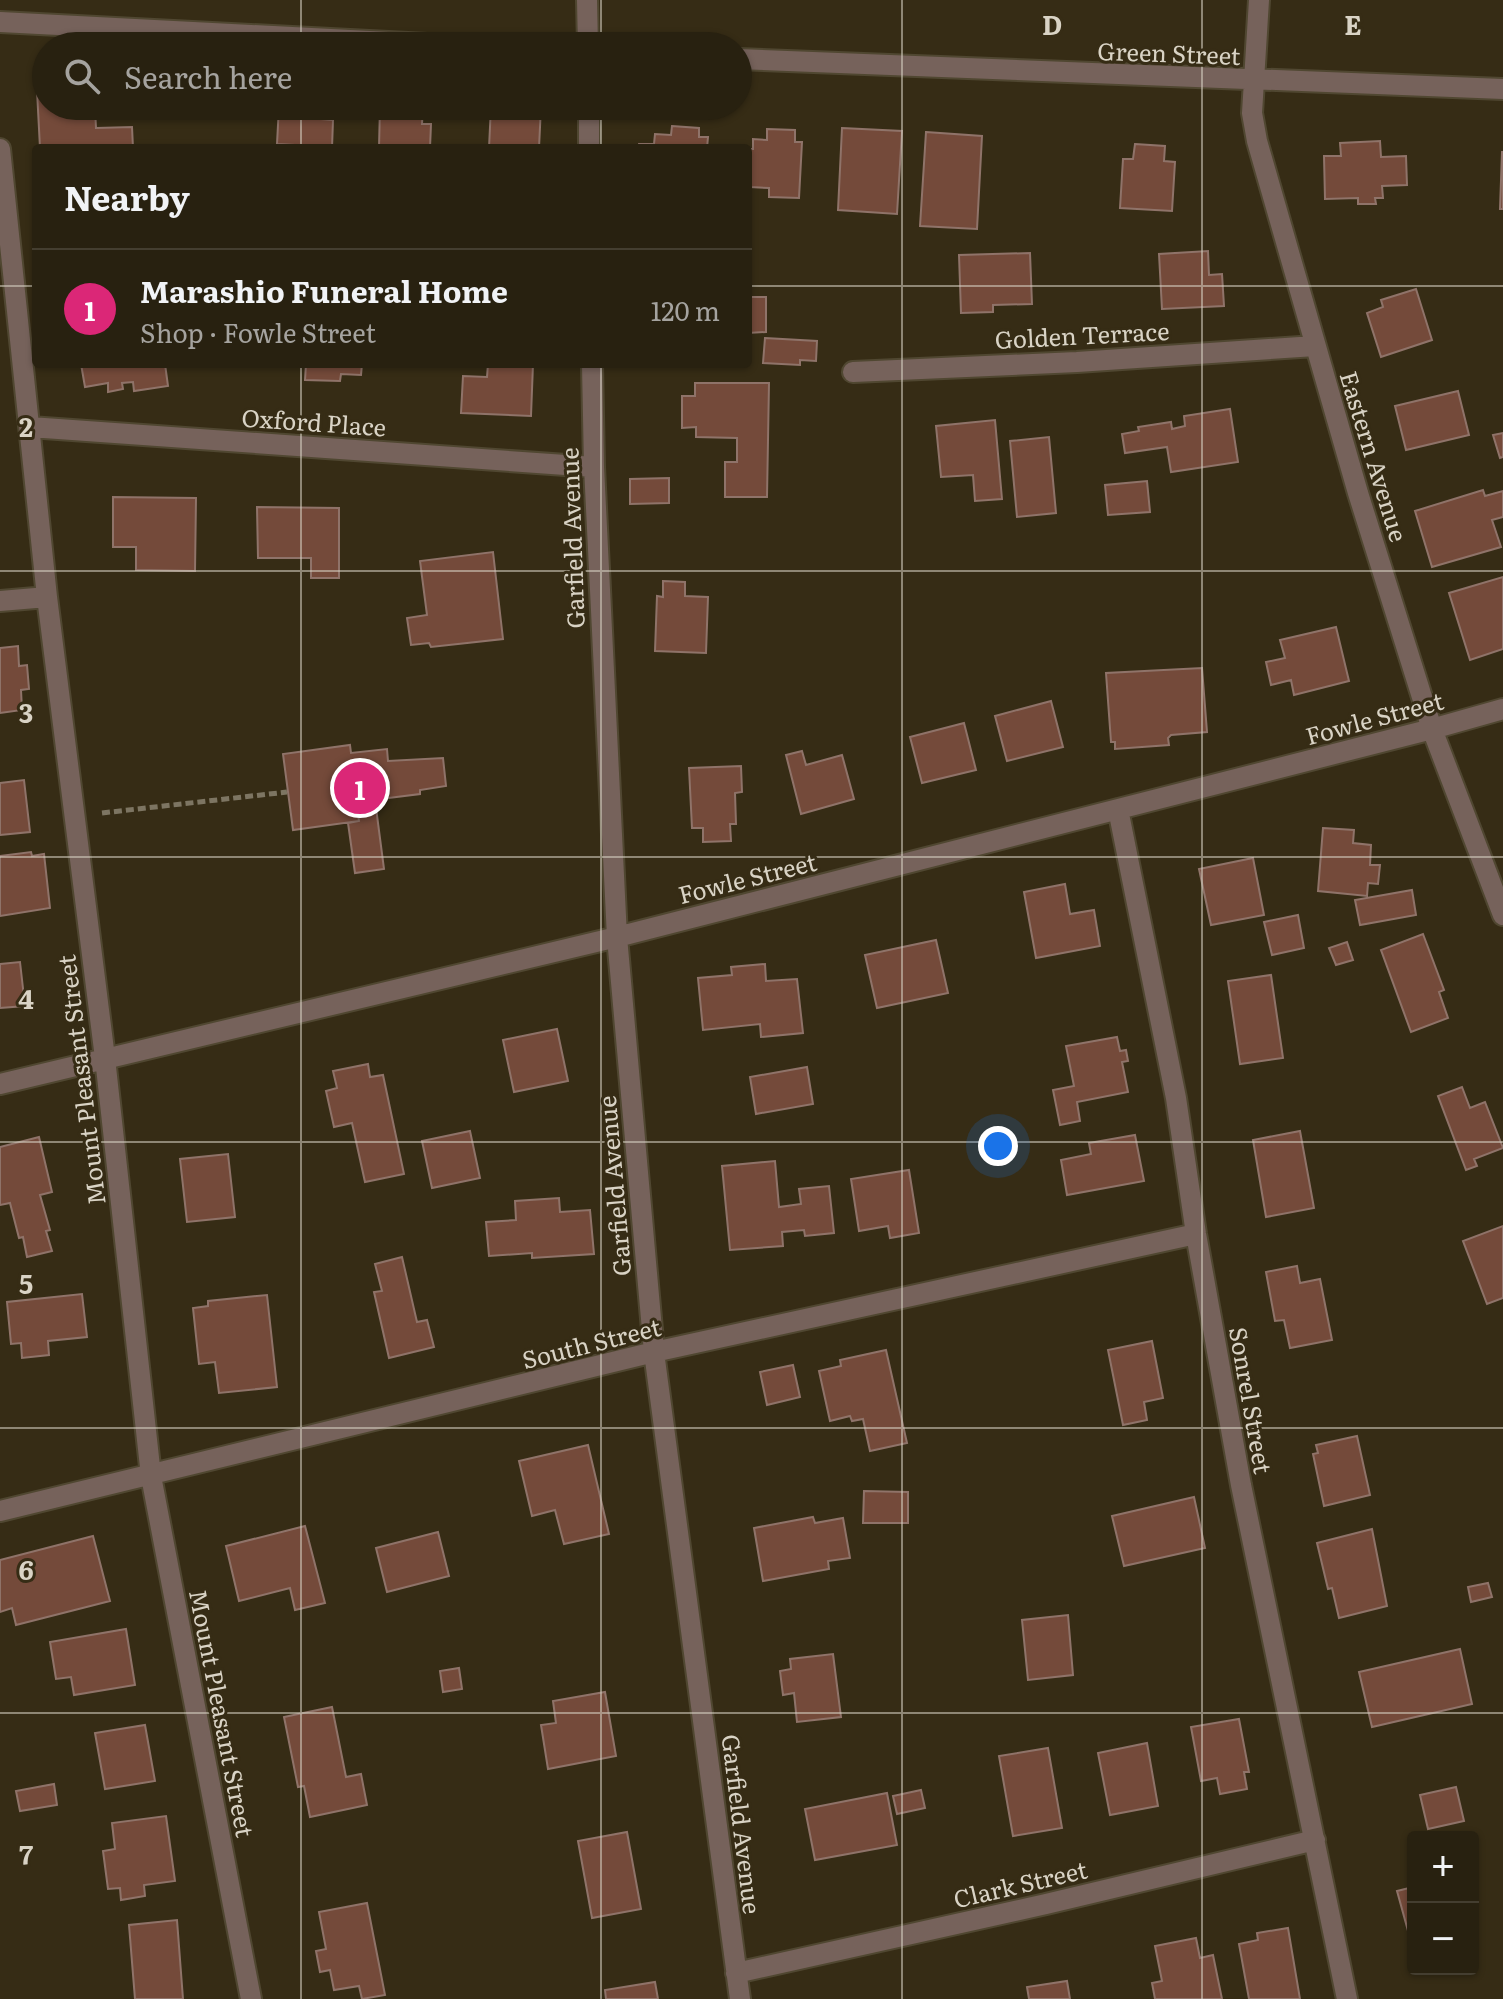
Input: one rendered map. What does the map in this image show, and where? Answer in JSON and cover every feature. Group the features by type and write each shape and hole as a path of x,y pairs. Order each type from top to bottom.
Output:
{"street":[{"path":"587,0 588,32"},
{"name":"Eastern Avenue","path":"1259,0 1252,113 1255,129 1358,493 1432,729 1503,915"},
{"path":"0,22 194,32"},
{"name":"Green Street","path":"752,60 1503,89"},
{"path":"589,120 589,144"},
{"name":"Mount Pleasant Street","path":"0,149 47,597 105,1058 151,1476 251,1999"},
{"name":"Golden Terrace","path":"853,372 1077,362 1315,346"},
{"name":"Garfield Avenue","path":"592,368 594,467 617,937 654,1352 740,1999"},
{"name":"Oxford Place","path":"30,427 594,467"},
{"path":"0,601 47,597"},
{"name":"Fowle Street","path":"0,1084 617,937 1503,709"},
{"name":"Sonrel Street","path":"1118,809 1176,1098 1196,1234 1241,1485 1347,1999"},
{"name":"South Street","path":"0,1511 654,1352 1196,1234"},
{"name":"Clark Street","path":"736,1973 1315,1840"}],"path":[{"path":"73,817 287,792"}],"building":[{"path":"39,120 96,120 96,128 132,127 133,144 40,144"},
{"path":"278,120 333,120 332,144 277,144"},
{"path":"380,120 422,120 422,124 431,124 430,144 379,144"},
{"path":"490,120 540,120 539,144 489,144"},
{"path":"672,126 699,128 699,137 708,137 707,144 654,144 655,134 671,135"},
{"path":"842,128 902,131 897,214 838,210"},
{"path":"767,129 795,130 795,142 802,142 799,198 769,197 769,188 752,187 753,139 767,140"},
{"path":"926,132 982,136 977,229 920,226"},
{"path":"1380,141 1381,157 1406,156 1407,185 1382,186 1383,198 1375,198 1376,204 1358,204 1358,198 1325,199 1324,156 1341,156 1340,143"},
{"path":"1135,144 1165,146 1164,161 1175,162 1172,211 1120,208 1123,159 1133,159"},
{"path":"1502,152 1503,209 1500,209"},
{"path":"1208,251 1209,275 1222,274 1224,306 1162,309 1159,254"},
{"path":"1030,253 1032,304 993,305 993,312 961,313 959,255"},
{"path":"1416,289 1432,340 1381,357 1367,313 1383,307 1381,300"},
{"path":"752,297 766,297 766,332 752,333"},
{"path":"765,338 817,341 816,361 800,360 800,365 763,363"},
{"path":"82,368 166,368 168,386 134,391 133,382 122,383 123,389 108,392 108,383 85,387"},
{"path":"306,368 362,368 361,375 341,374 340,381 305,380"},
{"path":"488,368 533,368 531,416 461,413 463,376 487,377"},
{"path":"695,383 769,383 767,497 725,497 725,462 737,462 737,438 696,437 696,427 682,428 682,396 695,396"},
{"path":"1458,391 1469,435 1406,450 1395,406"},
{"path":"1230,409 1238,462 1171,472 1167,447 1125,453 1122,434 1139,431 1138,427 1171,422 1172,429 1185,426 1184,416"},
{"path":"995,420 1002,499 975,501 973,475 941,477 936,426"},
{"path":"1503,433 1503,457 1500,458 1493,435"},
{"path":"1049,437 1056,513 1017,517 1010,441"},
{"path":"669,478 669,503 630,504 630,479"},
{"path":"1147,481 1150,512 1108,515 1105,485"},
{"path":"1483,490 1485,496 1503,491 1503,517 1492,520 1501,547 1432,567 1415,511"},
{"path":"113,497 196,498 195,571 136,570 136,547 113,547"},
{"path":"257,507 339,508 339,578 311,578 311,558 258,558"},
{"path":"493,552 503,639 431,647 429,643 411,645 407,618 427,615 420,561"},
{"path":"1503,577 1503,649 1470,660 1449,593"},
{"path":"663,581 685,582 685,596 708,597 706,653 655,651 657,596 663,597"},
{"path":"1336,627 1349,681 1294,695 1291,680 1271,685 1266,662 1285,658 1280,640"},
{"path":"18,646 19,666 27,665 29,689 21,690 22,710 0,713 0,648"},
{"path":"1202,668 1207,732 1171,735 1169,745 1115,749 1115,742 1111,742 1106,673"},
{"path":"1051,701 1063,747 1007,761 995,716"},
{"path":"964,723 976,770 922,783 910,737"},
{"path":"350,745 351,753 387,749 388,761 443,758 446,786 420,790 420,794 356,802 359,821 293,830 283,754"},
{"path":"802,751 806,765 842,755 854,799 801,814 786,755"},
{"path":"741,766 742,792 735,793 736,824 730,824 731,841 703,842 703,828 692,828 689,768"},
{"path":"24,780 30,832 0,835 0,783"},
{"path":"375,800 384,869 355,873 348,823 359,821 356,802"},
{"path":"1323,828 1354,830 1353,843 1371,845 1370,865 1380,865 1378,884 1368,883 1367,896 1318,891"},
{"path":"31,852 32,856 44,854 50,908 0,916 0,856"},
{"path":"1253,858 1264,915 1211,925 1199,869"},
{"path":"1065,884 1070,914 1094,910 1100,946 1036,958 1024,892"},
{"path":"1412,890 1416,915 1360,925 1355,900"},
{"path":"1298,915 1304,948 1272,955 1264,922"},
{"path":"1423,934 1444,990 1439,992 1448,1018 1411,1032 1381,950"},
{"path":"936,940 948,993 877,1008 865,955"},
{"path":"1347,942 1353,960 1336,965 1329,948"},
{"path":"20,962 25,1006 0,1008 0,964"},
{"path":"765,964 766,981 797,979 803,1033 761,1037 760,1024 703,1030 698,978 732,975 731,967"},
{"path":"1271,975 1283,1058 1240,1064 1228,981"},
{"path":"557,1029 568,1081 514,1092 503,1040"},
{"path":"1117,1037 1120,1051 1126,1050 1128,1061 1122,1062 1128,1092 1077,1102 1080,1121 1060,1125 1053,1090 1074,1086 1066,1046"},
{"path":"368,1064 370,1077 383,1075 404,1174 365,1182 352,1123 334,1127 326,1091 337,1088 333,1071"},
{"path":"807,1067 813,1104 756,1114 750,1077"},
{"path":"1462,1087 1470,1108 1485,1102 1503,1148 1474,1159 1477,1166 1466,1170 1438,1096"},
{"path":"470,1131 480,1178 432,1188 422,1141"},
{"path":"1300,1131 1314,1208 1266,1217 1253,1140"},
{"path":"1135,1135 1144,1181 1067,1195 1061,1160 1091,1154 1089,1143"},
{"path":"39,1137 52,1192 40,1195 50,1230 46,1231 52,1251 27,1257 10,1203 0,1205 0,1147"},
{"path":"228,1154 235,1217 187,1222 180,1159"},
{"path":"775,1161 779,1207 801,1204 799,1189 829,1186 834,1233 805,1236 804,1230 782,1232 783,1246 730,1250 722,1166"},
{"path":"909,1170 919,1233 890,1238 888,1226 859,1231 851,1179"},
{"path":"559,1198 560,1212 590,1210 594,1254 532,1258 532,1253 489,1256 486,1222 516,1220 515,1201"},
{"path":"1503,1226 1503,1298 1487,1304 1463,1241"},
{"path":"402,1257 417,1322 427,1320 434,1347 389,1358 374,1292 382,1291 375,1264"},
{"path":"1297,1266 1300,1283 1320,1279 1332,1340 1290,1348 1284,1320 1275,1321 1266,1272"},
{"path":"82,1294 87,1337 48,1341 49,1355 22,1358 21,1343 11,1344 7,1302"},
{"path":"267,1295 277,1387 219,1393 215,1362 199,1364 193,1308 208,1306 208,1301"},
{"path":"1152,1341 1163,1398 1144,1402 1147,1420 1123,1425 1108,1350"},
{"path":"886,1350 907,1443 870,1451 863,1419 852,1421 850,1416 830,1421 819,1371 841,1366 840,1360"},
{"path":"793,1365 800,1397 767,1405 760,1372"},
{"path":"1357,1436 1370,1495 1324,1506 1313,1454 1318,1453 1316,1445"},
{"path":"588,1445 609,1534 564,1544 555,1510 532,1516 519,1461"},
{"path":"864,1491 908,1492 908,1523 863,1523"},
{"path":"1194,1497 1205,1548 1124,1566 1112,1516"},
{"path":"813,1517 815,1523 843,1518 850,1558 828,1561 829,1569 763,1581 754,1528"},
{"path":"305,1526 325,1603 295,1610 290,1588 239,1601 226,1546"},
{"path":"1372,1529 1387,1606 1339,1618 1317,1543"},
{"path":"438,1532 449,1576 387,1592 376,1548"},
{"path":"93,1536 110,1601 16,1625 12,1608 0,1612 0,1560"},
{"path":"1488,1583 1492,1597 1471,1602 1468,1587"},
{"path":"1068,1615 1073,1675 1028,1680 1022,1620"},
{"path":"126,1629 135,1685 74,1695 71,1677 56,1679 50,1642"},
{"path":"1460,1649 1472,1704 1372,1727 1359,1672"},
{"path":"833,1654 841,1717 797,1722 794,1693 783,1695 780,1671 791,1669 790,1659"},
{"path":"459,1668 462,1689 443,1692 440,1671"},
{"path":"605,1692 616,1756 548,1769 541,1725 556,1723 553,1701"},
{"path":"332,1707 346,1777 361,1774 367,1805 310,1817 304,1786 298,1787 284,1717"},
{"path":"1239,1719 1249,1772 1244,1772 1247,1789 1220,1794 1217,1778 1201,1781 1191,1727"},
{"path":"145,1725 155,1781 105,1789 95,1733"},
{"path":"1147,1743 1158,1806 1110,1815 1098,1753"},
{"path":"1048,1748 1062,1828 1013,1836 999,1756"},
{"path":"54,1784 57,1805 20,1811 16,1791"},
{"path":"1456,1787 1464,1821 1428,1829 1420,1795"},
{"path":"921,1790 925,1808 897,1814 893,1796"},
{"path":"887,1793 897,1845 815,1860 805,1809"},
{"path":"166,1816 175,1881 144,1885 145,1896 121,1900 120,1888 108,1889 103,1851 115,1849 112,1823"},
{"path":"627,1832 641,1909 592,1918 578,1841"},
{"path":"1407,1888 1407,1927 1397,1891"},
{"path":"367,1903 385,1995 362,1999 359,1986 334,1990 330,1970 320,1972 316,1951 326,1949 319,1912"},
{"path":"177,1920 183,1999 135,1999 129,1925"},
{"path":"1288,1928 1300,1999 1249,1999 1239,1944 1258,1940 1257,1933"},
{"path":"1196,1938 1200,1958 1213,1955 1222,1999 1155,1999 1152,1983 1162,1981 1155,1946"},
{"path":"1067,1981 1070,1999 1029,1999 1027,1987"},
{"path":"655,1982 658,1999 606,1999 605,1990"}],"place":[{"name":"Marashio Funeral Home","path":"360,788"}]}
